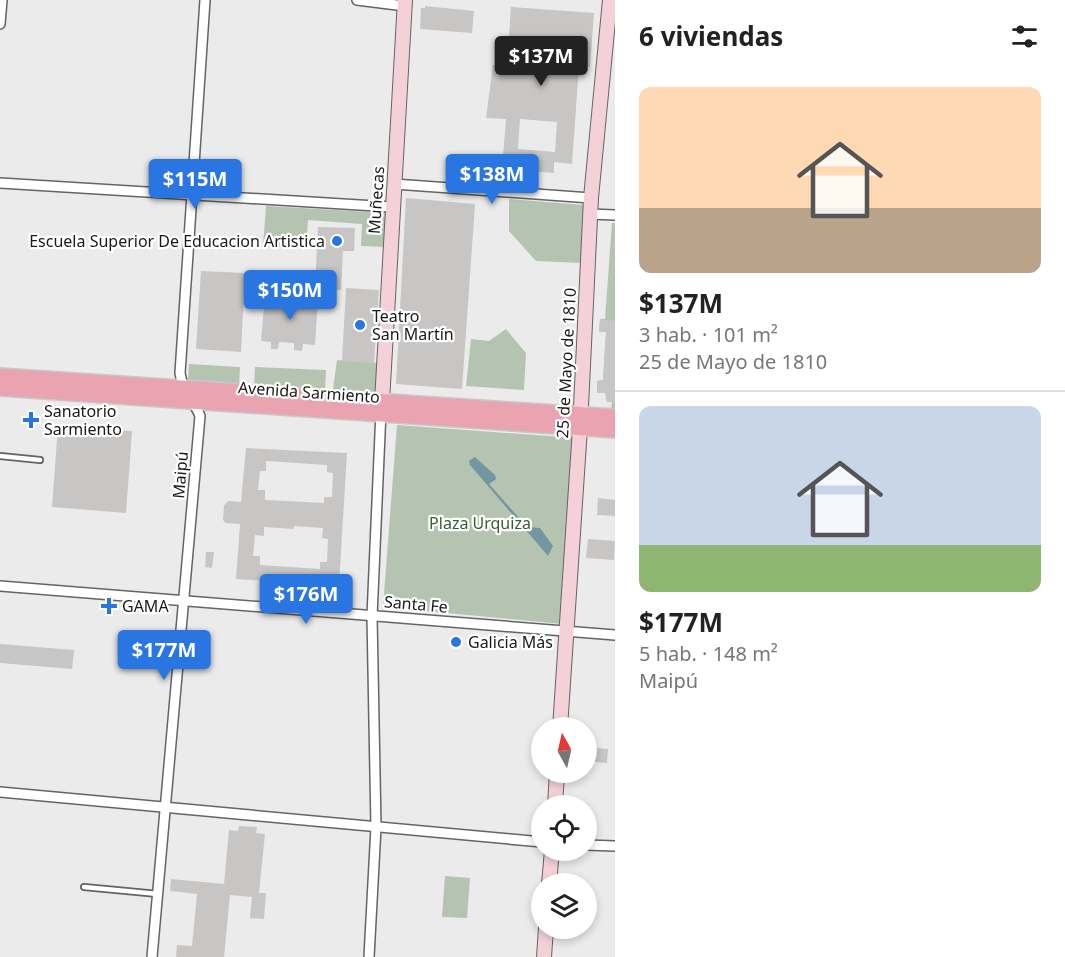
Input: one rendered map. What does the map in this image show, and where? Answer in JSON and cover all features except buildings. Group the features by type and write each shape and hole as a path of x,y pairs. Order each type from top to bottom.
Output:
{"main road":[{"name":"Avenida Sarmiento","path":"0,376 184,389 381,409"},
{"name":"Avenida Sarmiento","path":"0,388 194,402 381,409 580,421 615,417"},
{"name":"Avenida Sarmiento","path":"580,421 615,430"}],"street":[{"path":"0,24 2,0"},
{"path":"184,389 180,374 205,0"},
{"path":"357,0 405,3"},
{"name":"25 de Mayo de 1810","path":"561,717 580,421 591,198 610,0"},
{"name":"Muñecas","path":"381,409 405,3"},
{"path":"0,183 193,197 392,207"},
{"path":"394,184 591,198"},
{"path":"590,214 615,215"},
{"name":"Maipú","path":"152,957 200,416 194,402 184,389"},
{"path":"369,957 376,826 372,616 381,409"},
{"name":"Santa Fe","path":"0,586 184,603 615,635"},
{"path":"0,792 531,841"},
{"path":"597,845 615,846"},
{"path":"543,957 545,939"}],"lane":[{"path":"0,456 40,460"},
{"path":"84,887 158,894"}],"green space":[{"path":"509,199 584,205 581,263 536,261 509,231"},
{"path":"266,206 387,213 385,247 361,246 362,224 308,220 306,248 263,246"},
{"path":"612,223 615,223 615,410 611,409 612,402 607,402 605,393 597,393 597,381 603,380 606,332 599,332 600,319 605,319"},
{"path":"506,329 526,353 524,390 466,386 471,339 489,341"},
{"path":"337,360 379,363 382,402 332,396"},
{"path":"189,364 240,367 239,386 188,383"},
{"path":"255,367 326,370 325,390 254,386"},
{"name":"Plaza Urquiza","path":"397,425 577,438 562,624 383,607"},
{"path":"445,876 470,878 467,918 442,917"}],"water":[{"path":"475,457 495,475 496,479 489,484 527,527 540,528 553,546 548,556 470,465 469,461"}],"place":[{"name":"Escuela Superior De Educacion Artistica","path":"337,241"},
{"name":"Teatro San Martín","path":"360,325"},
{"name":"Sanatorio Sarmiento","path":"31,420"},
{"name":"GAMA","path":"109,606"},
{"name":"Galicia Más","path":"456,642"}]}
